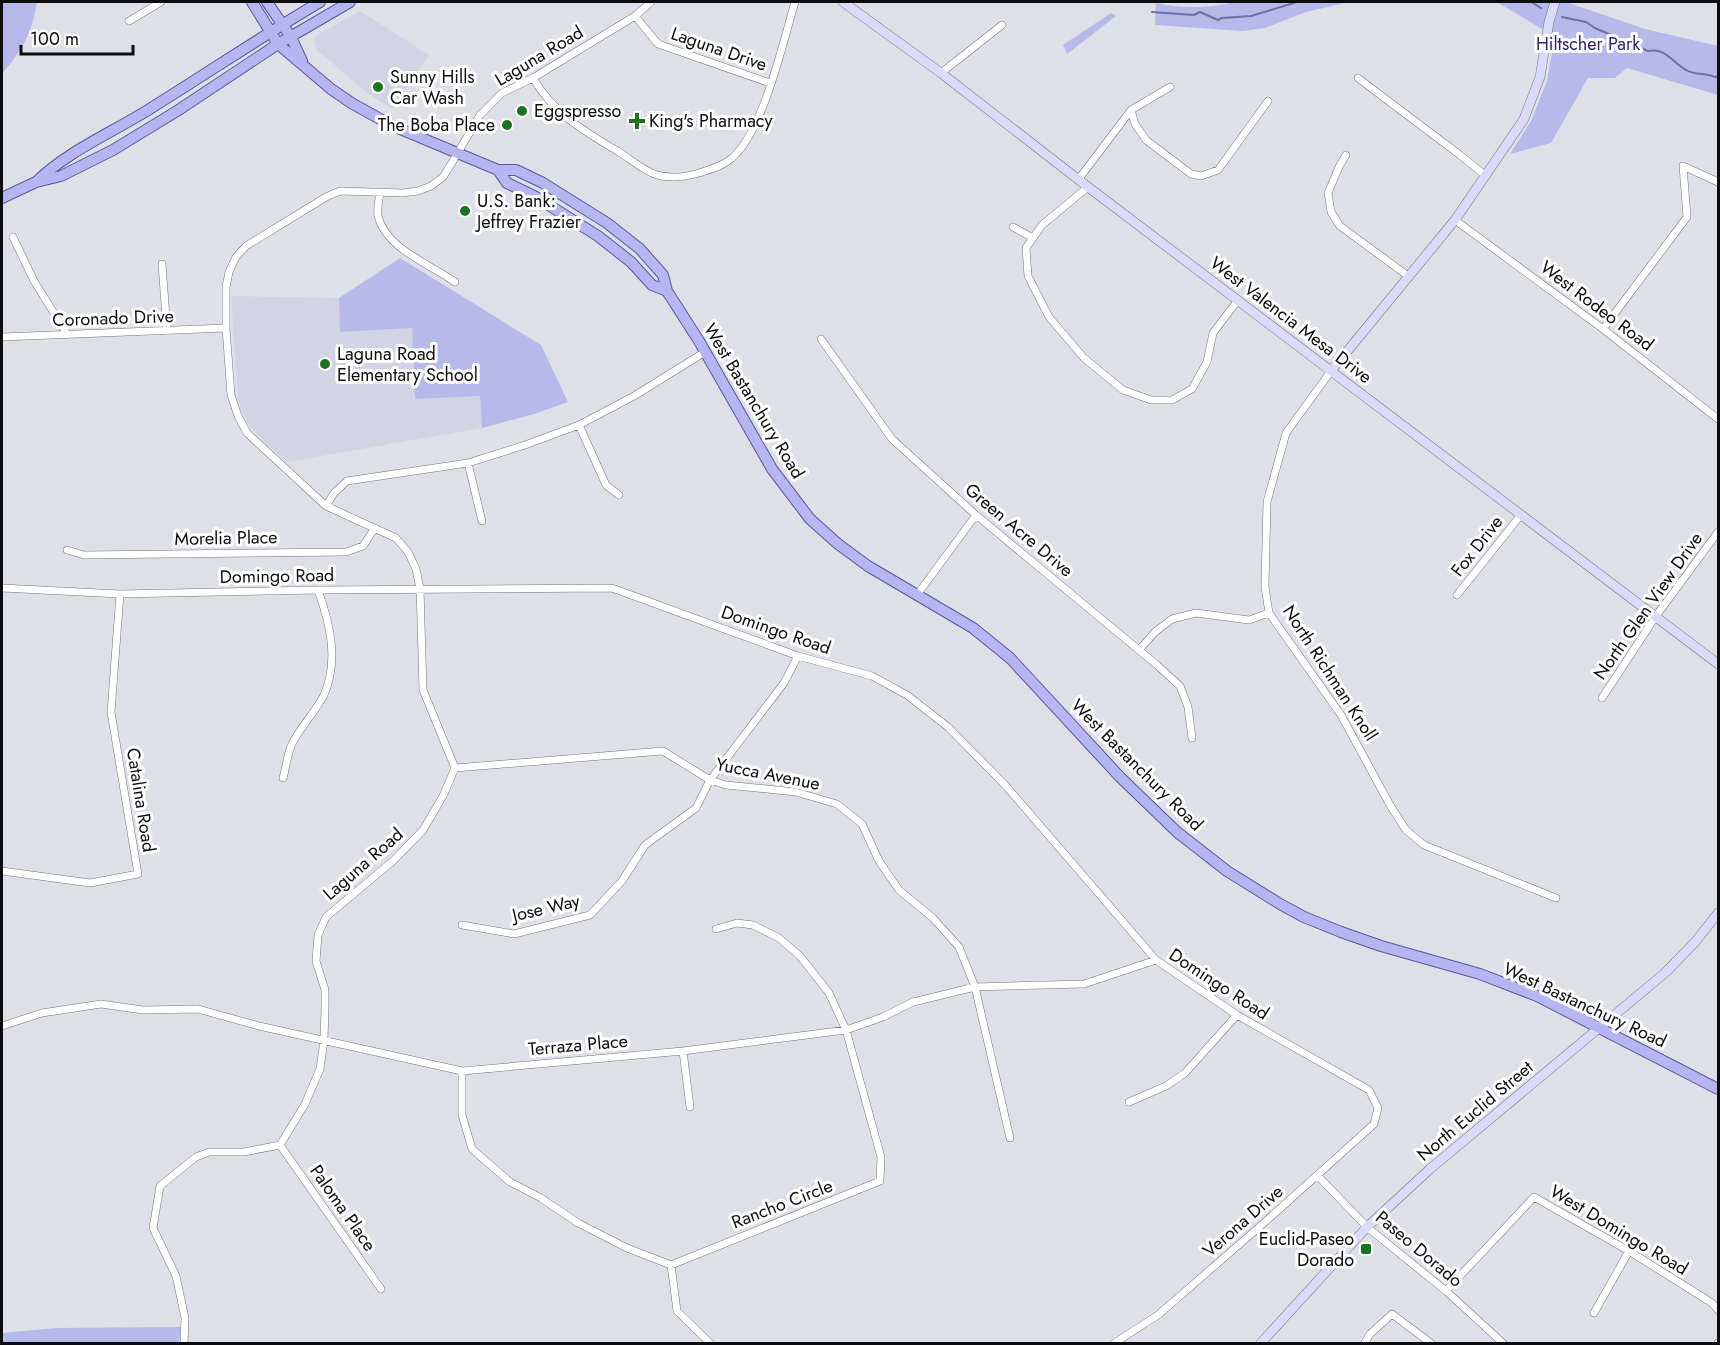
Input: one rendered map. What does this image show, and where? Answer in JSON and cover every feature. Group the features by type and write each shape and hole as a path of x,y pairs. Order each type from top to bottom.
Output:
{"main road":[{"name":"West Bastanchury Road","path":"252,2 278,44 333,90 369,113 393,126 498,170 516,170 543,183 607,223 640,249 663,275 667,291 772,469 810,519 867,566 973,628 1010,658 1120,777 1177,832 1227,871 1304,917 1341,932 1480,975 1537,996 1719,1089"},
{"path":"267,2 291,37 303,64"},
{"path":"36,182 55,164 135,118 281,24 320,2"},
{"path":"2,198 36,182 61,176 113,150 278,44 350,2"},
{"name":"West Bastanchury Road","path":"498,170 507,183 536,197 598,236 631,262 652,285 667,291"}],"street":[{"path":"129,21 161,2"},
{"name":"Laguna Road","path":"226,328 226,287 229,272 236,257 246,246 303,210 340,191 403,193 431,186 443,177 480,115 502,93 533,78 634,16 651,2"},
{"path":"533,78 542,94 553,106 584,131 654,174 676,177 695,175 719,167 741,150 751,135 795,2"},
{"name":"West Valencia Mesa Drive","path":"843,2 941,73 1078,180 1719,664"},
{"name":"North Richman Knoll","path":"1554,2 1540,77 1524,119 1455,220 1331,371 1286,433 1267,502 1265,587 1269,613 1341,715 1406,830 1424,845 1556,898"},
{"name":"Laguna Drive","path":"634,16 658,44 770,83"},
{"path":"941,73 1002,25"},
{"path":"1358,78 1486,176"},
{"path":"1078,180 1131,110 1170,87"},
{"path":"1131,110 1135,124 1146,140 1191,174 1201,176 1218,170 1268,101"},
{"path":"1346,155 1328,193 1331,212 1340,226 1408,276"},
{"path":"1603,329 1688,217 1683,166 1719,182"},
{"path":"1088,187 1042,225 1026,248 1028,276 1048,317 1092,365 1123,390 1150,400 1172,400 1192,389 1207,362 1213,333 1238,300"},
{"path":"380,192 378,214 387,235 401,247 456,282"},
{"name":"West Rodeo Road","path":"1455,220 1603,329 1719,419"},
{"path":"1013,227 1033,238"},
{"path":"13,237 34,281 67,334"},
{"path":"162,264 167,331"},
{"path":"226,328 231,395 247,433 326,506 396,538 408,552 416,569 420,589 423,690 455,768"},
{"name":"Coronado Drive","path":"2,337 226,328"},
{"name":"Green Acre Drive","path":"821,339 892,439 976,515 1180,686 1188,707 1192,738"},
{"path":"326,506 334,493 347,481 468,463 579,425 634,396 705,352"},
{"path":"579,425 606,485 619,495"},
{"path":"468,463 482,521"},
{"path":"917,595 976,515"},
{"name":"Fox Drive","path":"1457,596 1521,516"},
{"name":"Morelia Place","path":"67,550 84,555 346,552 363,546 375,528"},
{"name":"North Glen View Drive","path":"1602,698 1656,616 1719,531"},
{"name":"Domingo Road","path":"2,588 120,594 612,588 798,656 872,676 907,695 948,727 1006,786 1156,960 1237,1016 1369,1090 1378,1108"},
{"path":"283,778 291,746 324,694 330,667 332,638 318,590"},
{"name":"Catalina Road","path":"2,871 90,883 138,874 111,712 120,594"},
{"path":"1139,650 1155,632 1172,619 1196,613 1249,620 1269,613"},
{"name":"Jose Way","path":"462,925 514,934 590,915 622,881 645,845 696,808 710,780 784,683 798,656"},
{"name":"Yucca Avenue","path":"455,768 663,752 710,780 726,785 796,792 837,804 862,824 879,861 899,890 933,918 959,946 975,987 1010,1138"},
{"name":"Laguna Road","path":"280,1145 306,1104 320,1069 324,1040 325,990 316,961 318,935 326,917 394,860 423,830 443,796 455,768"},
{"name":"North Euclid Street","path":"1260,1344 1367,1227 1430,1169 1666,972 1719,913"},
{"name":"Rancho Circle","path":"671,1265 865,1189 880,1181 881,1157 846,1030 829,993 800,956 779,938 753,925 737,923 716,929"},
{"name":"Terraza Place","path":"2,1026 42,1013 101,1004 143,1010 198,1008 259,1026 462,1071 683,1051 846,1030 883,1017 913,1002 975,987 1084,984 1156,960"},
{"path":"1129,1102 1166,1086 1185,1073 1237,1016"},
{"path":"683,1051 690,1107"},
{"path":"462,1071 462,1115 472,1149 510,1182 541,1198 578,1223 627,1248 671,1265 677,1311 711,1344"},
{"name":"Verona Drive","path":"1113,1344 1158,1315 1317,1175 1374,1124 1378,1108"},
{"path":"184,1344 185,1318 176,1276 153,1228 160,1186 196,1157 209,1152 244,1152 280,1145"},
{"name":"Paloma Place","path":"280,1145 381,1289"},
{"name":"Paseo Dorado","path":"1317,1175 1367,1227 1446,1291 1504,1344"},
{"name":"West Domingo Road","path":"1446,1291 1534,1197 1629,1251 1719,1310"},
{"path":"1594,1313 1629,1251"},
{"path":"1364,1344 1370,1334 1392,1314 1432,1344"}],"shaded area":[{"path":"360,11 429,55 392,109 366,92 316,49 314,41 317,35"},
{"name":"Laguna Road Elementary School","path":"231,296 339,298 340,332 412,328 415,399 480,396 482,428 287,462 247,423 238,400"}],"green space":[{"path":"2,2 37,2 25,41 2,74"},
{"path":"1236,2 1349,2 1306,12 1265,28 1242,31 1155,25 1156,3 1196,7"},
{"name":"Hiltscher Park","path":"1497,2 1566,2 1645,29 1718,46 1718,95 1627,68 1615,78 1588,78 1551,143 1510,154 1531,121 1547,81 1555,37"},
{"path":"1111,13 1116,16 1067,54 1063,45"},
{"path":"400,258 541,345 568,402 482,428 480,396 415,399 412,328 340,332 339,298"},
{"path":"181,1327 179,1343 2,1344 2,1333 56,1328"}],"waterway":[{"path":"1152,12 1194,15 1200,12 1218,20 1251,16 1297,2"},
{"path":"1531,2 1541,8"},
{"path":"1562,17 1586,22 1648,51 1664,53 1689,72 1718,76"}],"place":[{"name":"Sunny Hills Car Wash","path":"378,87"},
{"name":"Eggspresso","path":"522,111"},
{"name":"King's Pharmacy","path":"637,121"},
{"name":"The Boba Place","path":"507,125"},
{"name":"U.S. Bank: Jeffrey Frazier","path":"465,211"},
{"name":"Laguna Road Elementary School","path":"325,364"},
{"name":"Euclid-Paseo Dorado","path":"1366,1249"}]}
